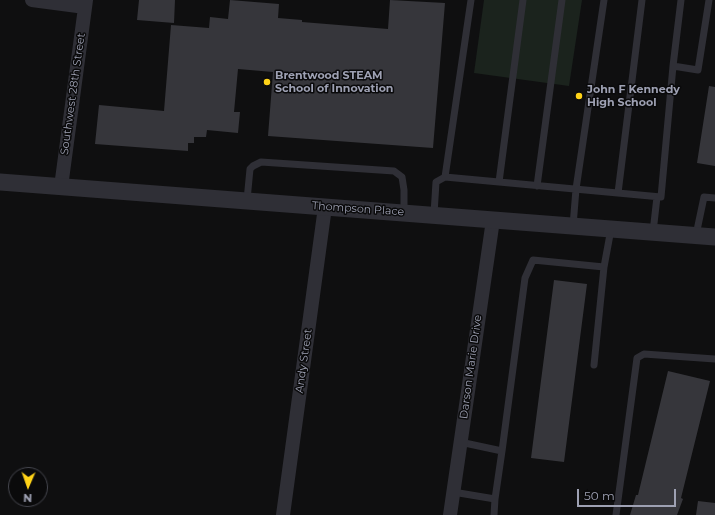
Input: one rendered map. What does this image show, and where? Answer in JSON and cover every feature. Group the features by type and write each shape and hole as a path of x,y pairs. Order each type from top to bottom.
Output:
{"street":[{"path":"32,0 86,4"},
{"name":"Southwest 28th Street","path":"61,187 86,4"},
{"name":"Thompson Place","path":"0,182 434,214 715,237"},
{"name":"Andy Street","path":"283,515 325,207"},
{"name":"Darson Marie Drive","path":"450,515 493,220"}],"lane":[{"path":"445,178 471,0"},
{"path":"499,182 523,0"},
{"path":"537,186 562,0"},
{"path":"573,226 576,190 604,0"},
{"path":"618,193 642,0"},
{"path":"653,233 659,197 681,0"},
{"path":"673,66 698,70 709,0"},
{"path":"247,200 250,169 261,162 360,168 394,171 402,177 404,190 404,212"},
{"path":"434,214 436,182 445,178 659,197"},
{"path":"696,235 704,197 715,198"},
{"path":"594,365 604,267 611,229"},
{"path":"494,515 526,278 533,260 604,267"},
{"path":"616,515 637,358 644,354 715,359"},
{"path":"460,442 502,451"},
{"path":"454,492 495,499"}],"shaded area":[{"path":"484,0 582,0 569,86 474,73"}],"building":[{"path":"139,0 175,0 174,23 137,20"},
{"path":"230,0 279,4 278,18 302,20 302,22 388,29 390,0 445,3 433,148 268,136 273,72 238,69 234,112 240,112 238,133 207,130 206,137 194,137 194,143 188,143 188,151 95,144 99,105 164,111 171,25 209,28 210,17 228,19"},
{"path":"709,86 715,87 715,166 697,163"},
{"path":"554,280 587,284 564,462 531,458"},
{"path":"668,371 710,381 681,498 683,499 677,515 630,515 636,495 638,495"},
{"path":"698,501 715,503 715,515 696,515"}],"place":[{"name":"Brentwood STEAM School of Innovation","path":"267,82"},
{"name":"John F Kennedy High School","path":"579,96"}]}
